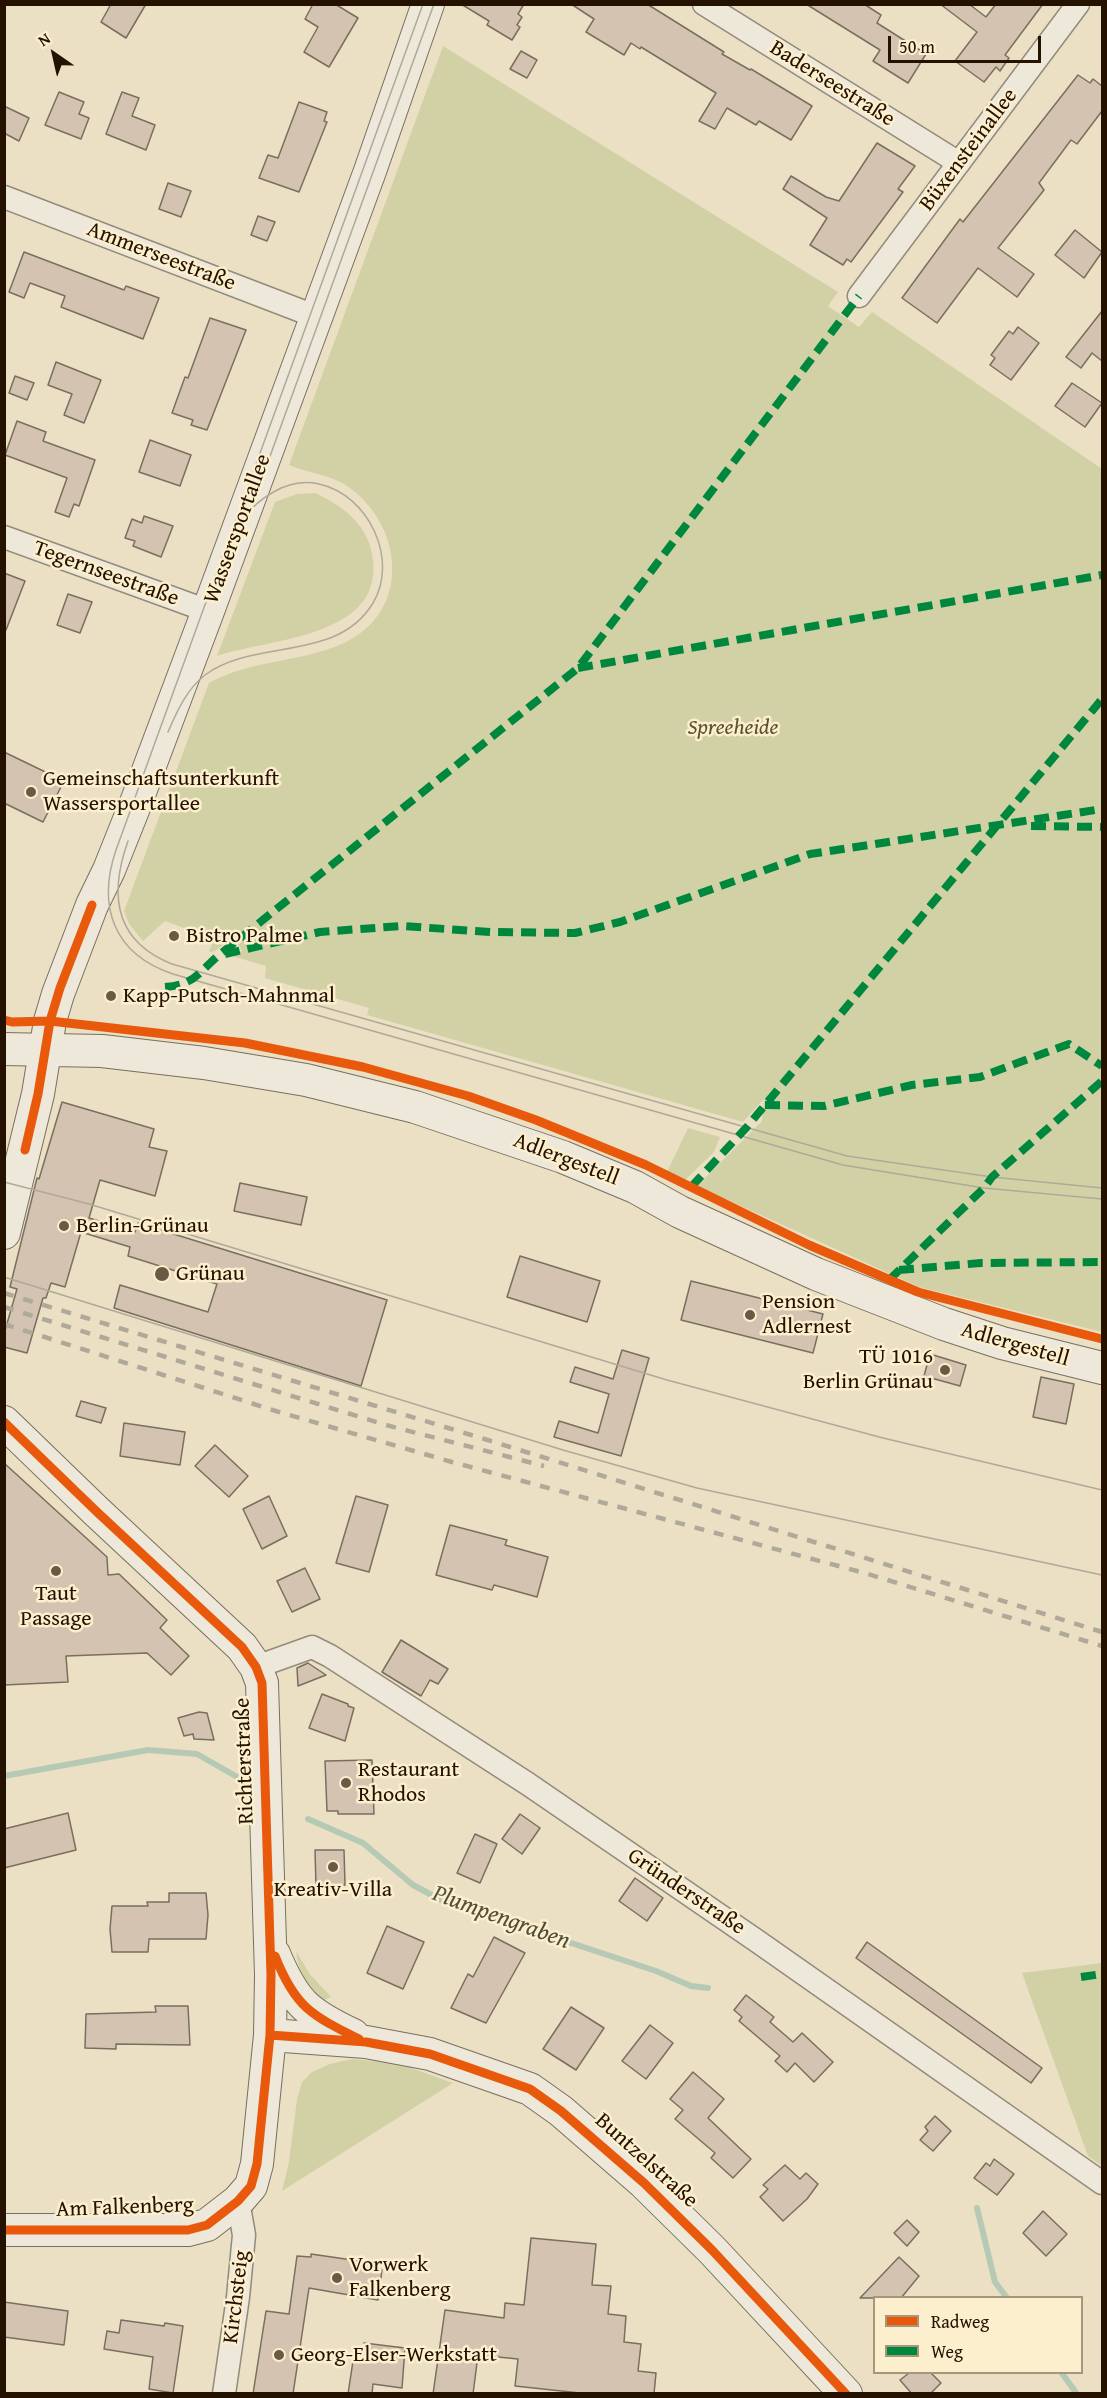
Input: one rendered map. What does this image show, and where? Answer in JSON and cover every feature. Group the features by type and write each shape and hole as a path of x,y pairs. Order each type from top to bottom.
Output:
{"main road":[{"name":"Wassersportallee","path":"45,1051 50,1021 60,988 92,905 129,821 208,611 317,317 428,5"},
{"name":"Adlergestell","path":"4,1049 102,1051 204,1063 306,1080 415,1107 563,1157 635,1187 680,1212 816,1274 944,1324 1002,1343 1102,1368"},
{"path":"4,1233 38,1094 45,1051"},
{"name":"Richterstraße","path":"4,1422 242,1647 256,1667 262,1683 271,1947 270,2035 257,2164 251,2186 238,2201"},
{"name":"Buntzelstraße","path":"271,1947 285,1981 295,1996 317,2018 366,2042"},
{"name":"Buntzelstraße","path":"270,2035 366,2042 430,2054 530,2090 561,2111 644,2183 712,2250 846,2394"},
{"name":"Am Falkenberg","path":"4,2230 188,2230 207,2225 238,2201"}],"street":[{"name":"Baderseestraße","path":"704,4 959,163"},
{"name":"Büxensteinallee","path":"859,296 1078,4"},
{"name":"Ammerseestraße","path":"4,197 317,317"},
{"name":"Tegernseestraße","path":"4,537 208,611"},
{"name":"Gründerstraße","path":"256,1667 312,1647 330,1656 528,1784 1102,2183"},
{"name":"Kirchsteig","path":"224,2394 244,2235 238,2201"}],"green space":[{"name":"Spreeheide","path":"443,46 838,292 828,306 859,327 872,312 1102,469 1102,1332 919,1287 697,1186 762,1121 764,1099 743,1122 367,1015 369,1008 265,978 266,966 232,956 242,951 234,936 215,951 209,952 214,939 165,921 143,941 129,924 124,911 209,683 242,669 311,654 344,643 365,630 380,613 389,593 392,572 390,550 383,529 372,509 347,486 289,465"},
{"path":"315,493 335,503 352,517 369,543 372,554 372,582 362,603 344,618 320,630 217,656 275,502 297,494"},
{"path":"688,1128 720,1137 714,1152 684,1181 667,1172"},
{"path":"296,1951 309,1973 331,1997 324,2000 308,1984 301,1972"},
{"path":"1102,1963 1102,2166 1088,2156 1022,1973"},
{"path":"352,2059 397,2063 453,2083 282,2191 289,2162 297,2099 302,2082 312,2072 330,2064"}],"building":[{"path":"111,4 146,4 126,38 101,22"},
{"path":"313,4 335,4 358,18 329,67 304,52 318,27 305,19"},
{"path":"461,4 524,4 518,14 522,17 517,25 520,27 512,40 487,25 489,21"},
{"path":"571,4 647,4 724,52 722,54 812,106 791,140 759,121 756,125 727,108 715,129 699,121 716,93 641,47 640,49 631,43 624,55 586,32 594,19"},
{"path":"806,4 864,4 881,15 877,23 926,54 908,83 873,61 880,50"},
{"path":"940,4 969,4 986,17 996,4 1043,4 1005,55 1009,58 1000,71 996,67 984,82 955,61 977,32"},
{"path":"521,51 537,60 527,78 510,69"},
{"path":"1078,75 1090,83 1093,79 1102,86 1102,111 1077,144 1071,140 1039,183 1044,190 998,248 1034,274 1017,297 978,268 937,323 902,298 960,219 963,222"},
{"path":"59,92 84,102 79,114 89,118 81,139 45,125"},
{"path":"122,92 139,98 132,116 155,125 146,150 106,134"},
{"path":"299,102 327,112 324,121 327,122 299,192 259,178 268,155 278,158"},
{"path":"4,106 29,118 19,141 4,133"},
{"path":"877,143 915,166 898,189 903,192 851,262 847,259 843,265 810,245 827,218 783,189 791,176 826,197 839,201"},
{"path":"168,183 191,191 181,217 159,209"},
{"path":"258,216 275,222 267,241 251,235"},
{"path":"1075,230 1102,252 1084,278 1055,255"},
{"path":"24,252 124,290 126,286 159,298 143,339 61,307 65,296 30,283 24,298 9,292"},
{"path":"1102,311 1102,361 1092,353 1081,368 1066,357"},
{"path":"210,318 246,330 207,430 191,425 193,420 172,413 185,377 188,378"},
{"path":"1018,327 1039,343 1011,380 990,365 995,358 991,355 1009,331 1013,334"},
{"path":"56,362 101,380 84,423 64,415 72,394 48,385"},
{"path":"15,376 34,383 27,400 9,393"},
{"path":"1072,383 1102,403 1085,427 1055,406"},
{"path":"17,421 46,432 43,441 95,460 79,506 74,504 69,517 55,512 67,478 5,455"},
{"path":"150,440 191,455 180,486 139,472"},
{"path":"144,516 173,526 161,557 133,546 135,541 125,538 132,519 142,523"},
{"path":"4,573 25,581 6,630 4,629"},
{"path":"68,594 92,602 80,633 57,625"},
{"name":"Gemeinschaftsunterkunft Wassersportallee","path":"4,752 64,781 43,822 4,803"},
{"path":"62,1102 154,1129 149,1147 167,1151 155,1196 100,1180 89,1218 135,1232 138,1223 387,1300 361,1386 114,1308 120,1285 208,1312 217,1284 128,1256 130,1247 81,1232 65,1287 51,1283 46,1298 43,1298 27,1353 4,1347 4,1334 17,1289 10,1287 37,1178 39,1179"},
{"path":"240,1183 307,1197 301,1225 234,1211"},
{"path":"520,1256 600,1281 587,1322 507,1297"},
{"path":"691,1281 823,1314 813,1353 681,1320"},
{"path":"622,1350 649,1358 621,1456 554,1437 559,1421 598,1433 609,1394 570,1382 575,1367 613,1379"},
{"name":"TÜ 1016 Berlin Grünau","path":"930,1354 966,1365 960,1386 924,1376"},
{"path":"1041,1377 1074,1384 1066,1424 1033,1417"},
{"path":"81,1401 106,1408 101,1423 76,1416"},
{"path":"124,1423 185,1432 180,1465 120,1456"},
{"path":"215,1445 248,1476 229,1497 195,1466"},
{"name":"Taut Passage","path":"4,1463 107,1557 108,1575 119,1574 167,1620 160,1628 189,1656 171,1675 147,1653 66,1656 68,1682 4,1685"},
{"path":"269,1496 287,1536 262,1549 243,1509"},
{"path":"356,1496 388,1505 369,1572 336,1563"},
{"path":"450,1525 507,1540 505,1545 548,1557 537,1597 494,1585 492,1590 436,1575"},
{"path":"305,1568 320,1599 292,1612 277,1581"},
{"path":"401,1640 448,1669 438,1684 430,1680 421,1696 382,1672"},
{"path":"308,1663 326,1675 298,1686 297,1668"},
{"path":"322,1694 354,1708 345,1741 309,1728"},
{"path":"199,1712 207,1713 214,1740 194,1739 193,1734 184,1736 178,1718"},
{"path":"372,1760 374,1814 338,1814 338,1811 327,1811 325,1761"},
{"path":"68,1813 76,1850 4,1868 4,1829"},
{"path":"520,1814 540,1828 522,1854 502,1839"},
{"path":"475,1834 497,1844 480,1883 457,1873"},
{"name":"Kreativ-Villa","path":"315,1850 344,1850 345,1885 316,1886"},
{"path":"635,1878 663,1898 647,1921 619,1901"},
{"path":"169,1893 206,1893 208,1915 206,1939 149,1939 148,1952 112,1952 110,1929 112,1906 148,1906 147,1902 169,1902"},
{"path":"387,1926 424,1942 403,1989 367,1973"},
{"path":"494,1937 525,1953 486,2023 451,2008 468,1974 473,1977"},
{"path":"867,1942 1042,2068 1031,2083 856,1958"},
{"path":"746,1995 774,2017 770,2022 793,2042 802,2033 833,2062 814,2082 795,2063 787,2072 775,2061 780,2056 739,2021 742,2017 734,2010"},
{"path":"155,2006 188,2006 190,2045 116,2044 116,2049 85,2048 86,2014 156,2012"},
{"path":"571,2007 604,2028 576,2070 543,2049"},
{"path":"650,2025 673,2043 646,2079 622,2061"},
{"path":"693,2072 724,2099 708,2118 751,2159 733,2178 711,2158 715,2153 675,2119 683,2110 670,2099"},
{"path":"935,2116 951,2131 933,2151 920,2140 928,2131 925,2127"},
{"path":"994,2159 1014,2174 997,2195 974,2178 986,2163 990,2166"},
{"path":"785,2165 800,2179 806,2173 818,2184 807,2199 783,2221 760,2197 768,2189 763,2185"},
{"path":"1043,2211 1067,2234 1046,2256 1023,2233"},
{"path":"907,2220 919,2232 907,2246 894,2233"},
{"path":"531,2238 596,2244 592,2285 611,2286 608,2314 626,2316 624,2342 641,2344 638,2371 656,2373 654,2394 589,2394 515,2386 518,2359 478,2355 473,2394 433,2394 445,2310 504,2318 505,2303 524,2305"},
{"path":"311,2254 373,2263 372,2269 382,2270 378,2300 309,2288 293,2394 253,2394 266,2311 289,2314 297,2256 311,2257"},
{"path":"899,2257 919,2276 903,2296 860,2298"},
{"path":"4,2302 68,2311 64,2345 4,2337"},
{"path":"121,2320 164,2326 165,2323 183,2326 173,2393 149,2389 153,2357 104,2349 107,2331 119,2333"},
{"path":"364,2343 405,2348 402,2388 373,2384 372,2394 348,2394 353,2361 362,2362"},
{"path":"908,2374 932,2374 941,2383 930,2394 912,2394 900,2380"}],"waterway":[{"name":"Plumpengraben","path":"4,1776 148,1750 197,1754 239,1778"},
{"name":"Plumpengraben","path":"308,1819 363,1843 413,1885 441,1900 656,1971 691,1986 708,1988"},
{"name":"Plumpengraben","path":"977,2208 995,2282 1006,2296"},
{"name":"Plumpengraben","path":"1062,2374 1077,2394"}],"tram line":[{"path":"423,4 116,850 108,890 115,925 124,941 136,954 173,974 843,1165 984,1188 1102,1199"},
{"path":"265,470 434,4"},
{"path":"168,732 188,694 205,675 225,664 247,657 294,648 338,634 357,622 373,603 380,586 383,568 381,549 374,532 365,515 352,501 337,491 319,484 307,483 285,487 265,497 241,521"},
{"path":"128,841 119,879 118,897 121,914 138,943 172,964 847,1156 992,1177 1102,1188"},
{"path":"4,1182 89,1204 667,1380 883,1438 1102,1490"},
{"path":"4,1277 563,1450 697,1488 1102,1575"}],"railway":[{"path":"4,1293 491,1441 1102,1632"},
{"path":"4,1307 386,1425 544,1466"},
{"path":"4,1324 279,1412 452,1462 868,1574 1102,1646"}],"marked path":[{"path":"165,987 183,984 195,977 219,955 578,668 859,296"},
{"path":"578,668 1102,575"},
{"path":"691,1187 746,1128 1102,699"},
{"path":"225,954 320,932 401,926 491,932 575,933 620,922 810,854 1102,809"},
{"path":"1031,826 1102,827"},
{"path":"765,1105 824,1106 912,1085 980,1077 1069,1044 1102,1066"},
{"path":"889,1280 984,1188 992,1177 1102,1081"},
{"path":"899,1270 981,1263 1102,1262"},
{"path":"1081,1977 1102,1974"}],"cycle path":[{"path":"25,1150 38,1094 50,1021 60,988 92,905"},
{"path":"4,1020 12,1022 50,1021 245,1043 363,1067 468,1096 536,1120 646,1165 809,1245 918,1292 1102,1339"},
{"path":"4,1422 242,1647 256,1667 262,1683 271,1975 270,2035 257,2164 251,2186 238,2201 207,2225 188,2230 4,2230"},
{"path":"275,1956 290,1987 306,2008 328,2023 359,2039"},
{"path":"270,2035 366,2042 430,2054 530,2089 561,2111 644,2183 712,2250 846,2394"}],"place":[{"name":"Gemeinschaftsunterkunft Wassersportallee","path":"31,792"},
{"name":"Bistro Palme","path":"174,936"},
{"name":"Kapp-Putsch-Mahnmal","path":"111,996"},
{"name":"Berlin-Grünau","path":"64,1226"},
{"name":"Grünau","path":"162,1274"},
{"name":"Pension Adlernest","path":"750,1315"},
{"name":"TÜ 1016 Berlin Grünau","path":"945,1370"},
{"name":"Taut Passage","path":"56,1571"},
{"name":"Restaurant Rhodos","path":"346,1783"},
{"name":"Kreativ-Villa","path":"333,1867"},
{"name":"Vorwerk Falkenberg","path":"337,2278"},
{"name":"Georg-Elser-Werkstatt","path":"279,2355"}]}
